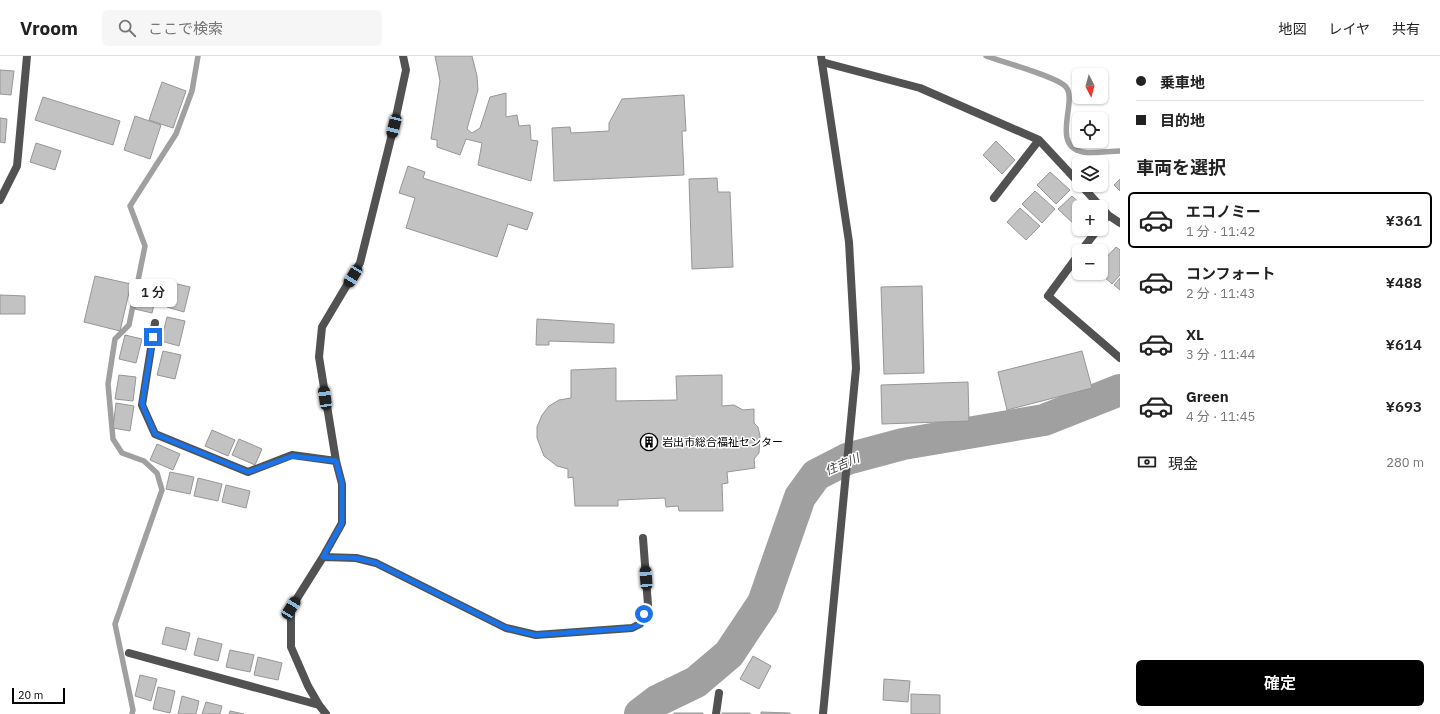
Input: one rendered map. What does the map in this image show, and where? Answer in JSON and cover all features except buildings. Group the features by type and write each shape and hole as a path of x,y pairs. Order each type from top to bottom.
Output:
{"street":[{"path":"0,200 17,166 26,56"},
{"path":"326,714 319,705 291,647 291,608 323,557 342,523 342,484 336,461 319,357 322,327 360,263 394,126 406,70 403,56"},
{"path":"823,714 856,368 849,242 821,59 920,88 1039,140 1072,175"},
{"path":"994,198 1039,140"},
{"path":"1087,192 1094,200"},
{"path":"1108,215 1120,223"},
{"path":"1086,244 1093,236"},
{"path":"1072,263 1048,296 1120,358"},
{"path":"155,323 142,404 155,434 248,472 292,456 336,461"},
{"path":"323,557 356,558 376,563 506,628 536,635 632,628 640,624 648,605 643,538"},
{"path":"129,653 319,705"},
{"path":"716,714 719,693"}],"waterway":[{"path":"132,714 133,710 115,624 162,490 157,473 144,461 122,453 113,439 108,384 115,339 129,325 145,246 130,206 176,134 192,91 198,56"},
{"path":"986,56 1041,74 1061,83 1066,87 1069,94 1066,132 1068,141 1073,148 1087,153 1120,151"},
{"name":"住吉川","path":"640,714 657,701 696,682 729,654 763,603 800,497 816,475 847,459 903,444 1044,420 1120,390"}],"place":[{"name":"岩出市総合福祉センター","path":"649,442"}],"route":[{"path":"153,337 142,404 155,434 248,472 292,456 336,461 342,484 342,523 323,557 356,558 376,563 506,628 536,635 632,628 640,624 644,614"}]}
